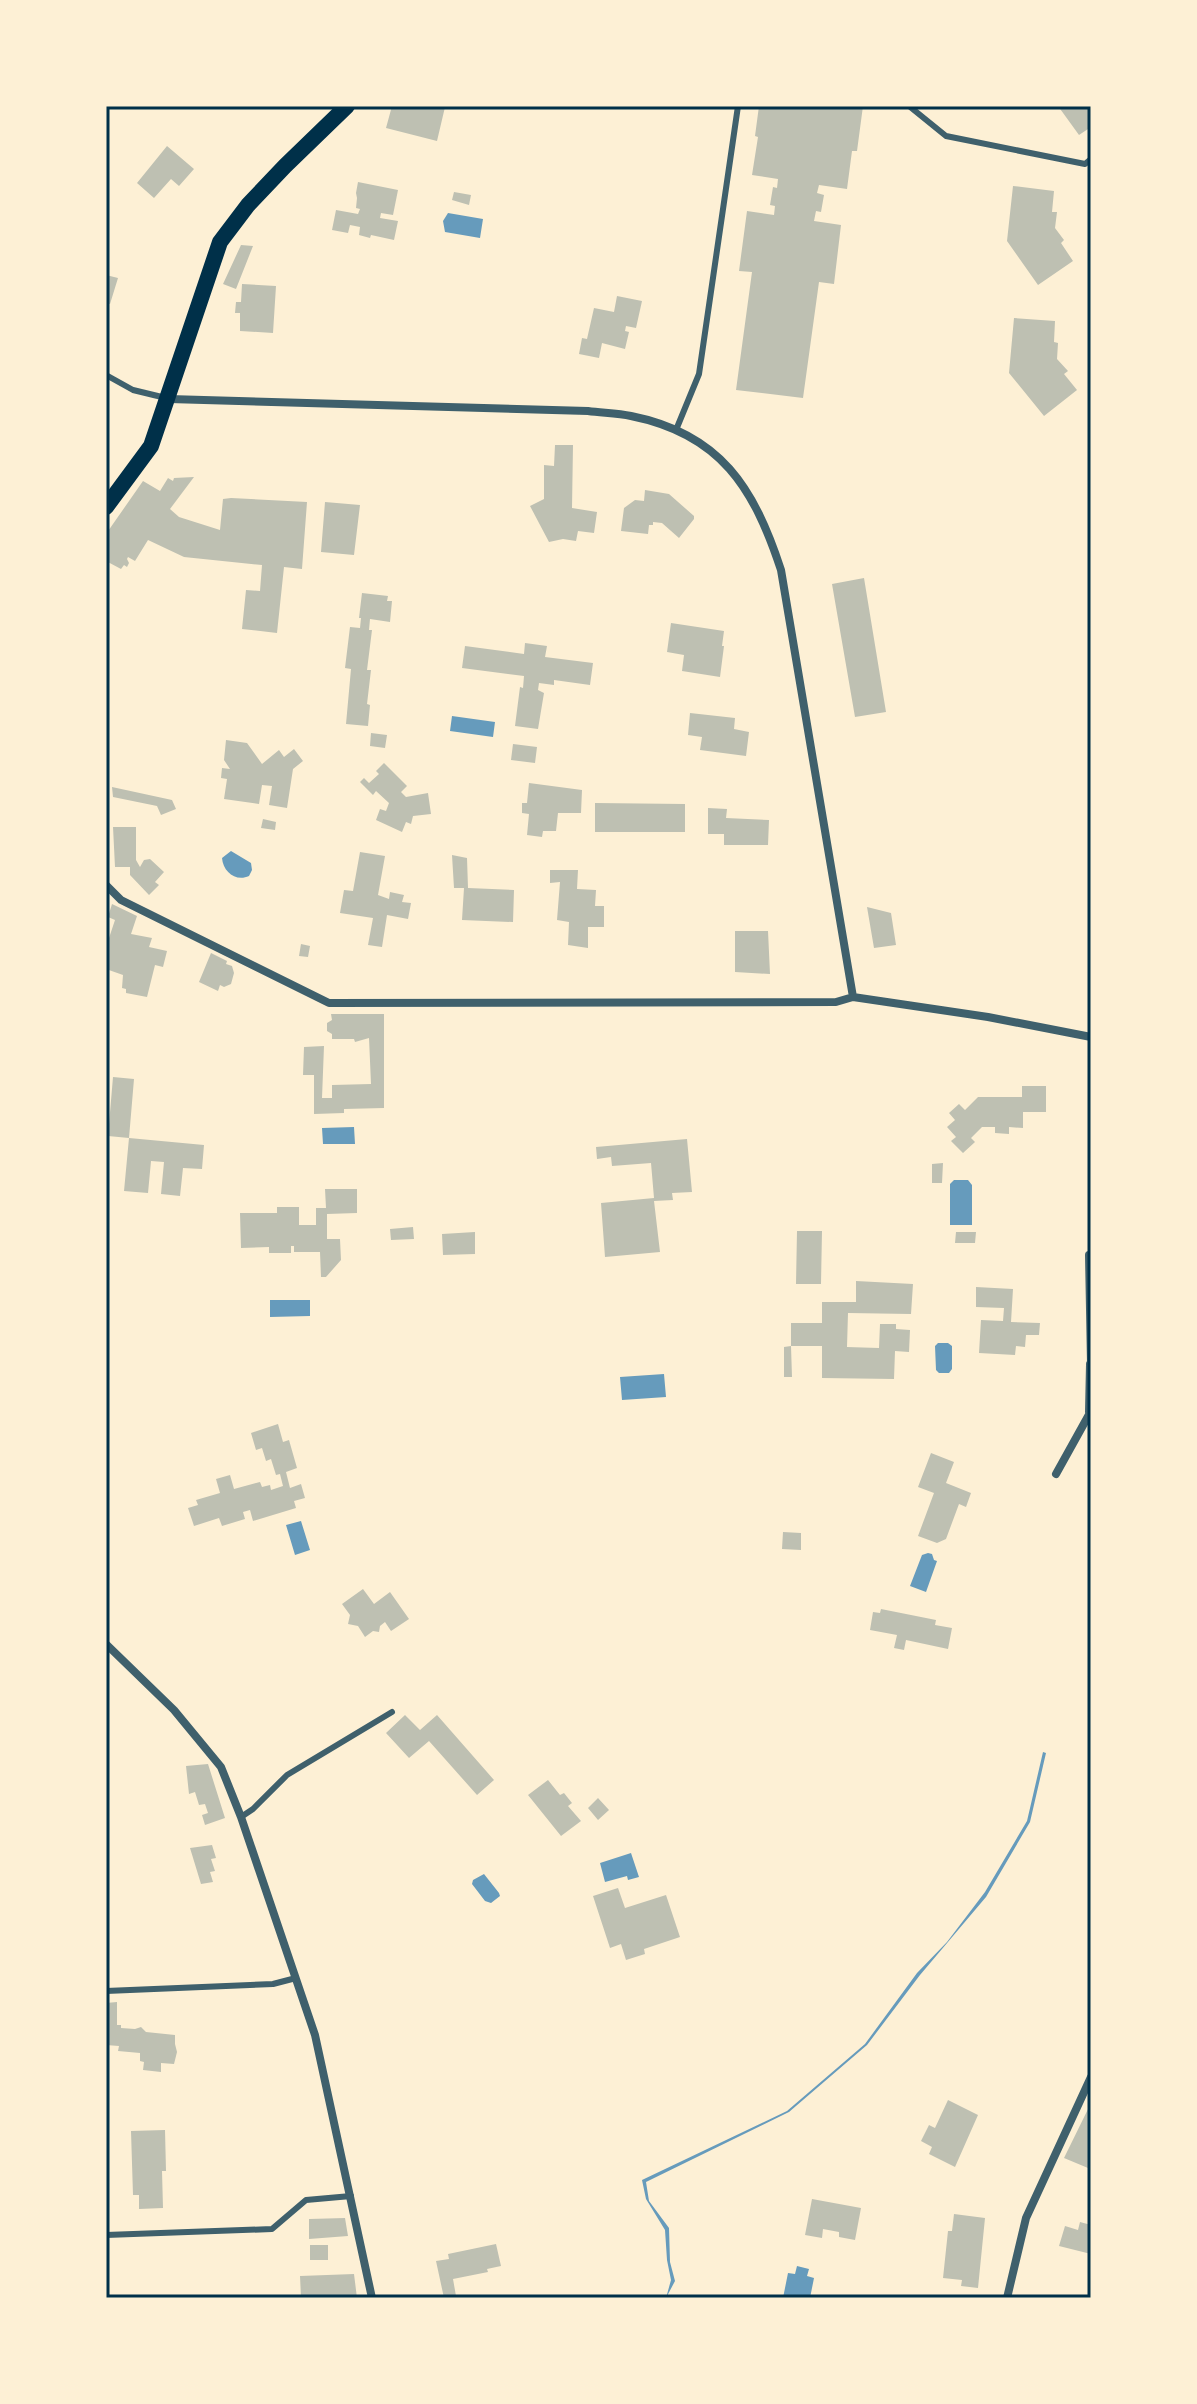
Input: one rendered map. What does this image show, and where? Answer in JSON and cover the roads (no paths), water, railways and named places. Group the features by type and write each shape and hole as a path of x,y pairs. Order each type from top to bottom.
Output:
{"main road":[{"path":"106,507 151,446 220,242 248,205 347,106"}],"street":[{"path":"169,399 588,411 631,416 676,430 714,451 741,481 769,534 781,570 853,997"},
{"path":"106,885 121,900 329,1003 836,1002 853,997 988,1017 1091,1037"},
{"path":"1056,1474 1090,1412 1089,1255"},
{"path":"106,1644 174,1710 221,1767 315,2035 372,2298"},
{"path":"1007,2298 1026,2218 1091,2077"}],"lane":[{"path":"676,430 699,374 738,106"},
{"path":"909,106 946,136 1085,164 1091,159"},
{"path":"106,375 133,390 169,399"},
{"path":"241,1817 287,1775 392,1712"},
{"path":"106,1991 273,1984 296,1978"},
{"path":"106,2235 272,2229 306,2200 351,2196"}],"water":[{"path":"448,213 483,219 480,238 445,232 443,221"},
{"path":"452,716 495,722 493,737 450,731"},
{"path":"231,851 251,863 249,876 239,878 228,871 222,858"},
{"path":"354,1127 355,1144 323,1144 322,1128"},
{"path":"954,1180 968,1180 972,1185 972,1225 950,1225 950,1184"},
{"path":"270,1300 310,1300 310,1316 270,1317"},
{"path":"938,1343 952,1346 952,1369 949,1373 936,1370 935,1346"},
{"path":"664,1374 666,1397 622,1400 620,1377"},
{"path":"301,1521 310,1550 295,1555 286,1525"},
{"path":"928,1553 937,1561 926,1592 910,1586 922,1555"},
{"path":"1043,1752 1046,1753 1030,1822 986,1897 920,1975 867,2045 789,2112 646,2182 649,2201 669,2228 670,2262 675,2281 666,2298 671,2280 665,2230 646,2199 642,2180 787,2111 865,2044 917,1973 947,1942 985,1892 1027,1821"},
{"path":"631,1853 639,1877 628,1880 627,1876 605,1882 600,1863"},
{"path":"484,1874 500,1896 491,1903 485,1901 472,1884 473,1880"},
{"path":"797,2266 809,2269 807,2276 814,2278 810,2298 783,2298 788,2273 795,2274"}]}
